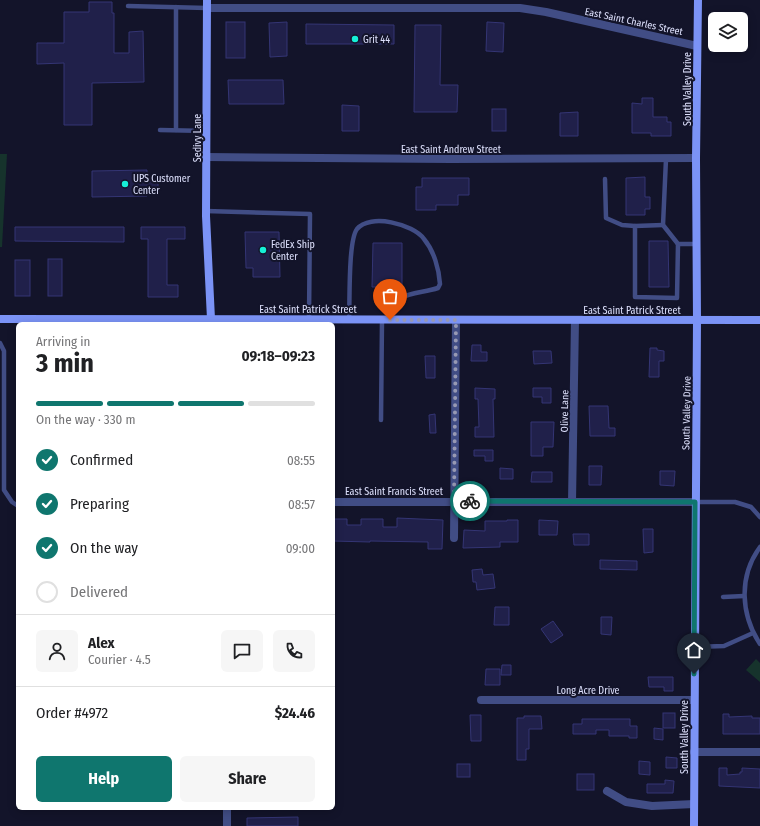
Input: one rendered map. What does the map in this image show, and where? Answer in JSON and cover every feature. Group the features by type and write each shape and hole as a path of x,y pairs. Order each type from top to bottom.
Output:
{"street":[{"name":"South Valley Drive","path":"694,826 697,320 696,158 698,0"},
{"name":"East Saint Charles Street","path":"207,4 520,8 546,12 697,46"},
{"name":"Sedivy Lane","path":"207,4 206,211 211,322"},
{"name":"East Saint Andrew Street","path":"206,157 443,159 696,158"},
{"name":"East Saint Patrick Street","path":"0,319 211,322 309,320 760,320"},
{"path":"454,538 456,320"},
{"name":"Olive Lane","path":"572,502 575,320"},
{"name":"East Saint Francis Street","path":"335,502 695,502"},
{"name":"Long Acre Drive","path":"481,700 694,700"},
{"path":"694,752 760,752"},
{"path":"607,791 626,802 652,806 694,804"},
{"path":"227,810 227,826"}],"lane":[{"path":"128,6 176,7 207,4"},
{"path":"176,7 176,130"},
{"path":"160,130 207,131"},
{"path":"636,226 635,297 677,298 678,244 663,225 666,159"},
{"path":"605,179 606,218 622,225 663,225"},
{"path":"206,211 310,214 309,320"},
{"path":"349,320 352,247 354,235 358,228 365,224 377,221 403,225 416,231 424,238 434,257 440,284 438,288 405,295 399,299 391,309 386,320 382,420"},
{"path":"678,244 696,244"},
{"path":"0,343 4,351 4,490 12,502 16,505"},
{"path":"695,502 735,502 751,507 760,517"},
{"path":"760,548 752,561 748,572 744,596 746,610 753,634 760,644"},
{"path":"723,597 744,596"},
{"path":"695,647 724,646 753,634"}],"green space":[{"path":"0,154 7,154 2,247 0,247"},
{"path":"756,659 760,663 760,682 746,670"}],"building":[{"path":"89,2 112,2 112,13 114,13 114,53 129,53 129,32 143,31 144,82 92,83 92,125 64,125 64,63 37,64 37,43 64,43 64,12 89,12"},
{"path":"226,22 245,22 245,58 226,58"},
{"path":"287,22 287,56 270,57 269,23"},
{"path":"487,22 504,23 503,52 486,51"},
{"path":"306,24 394,25 394,44 306,44"},
{"path":"415,25 441,25 440,85 458,85 457,112 414,112"},
{"path":"228,80 283,80 284,104 229,104"},
{"path":"642,98 653,98 653,117 667,117 667,122 671,122 671,136 651,136 651,133 632,133 632,103 642,104"},
{"path":"342,105 359,106 359,131 342,131"},
{"path":"492,109 506,109 506,131 492,131"},
{"path":"578,112 578,136 560,136 560,113"},
{"name":"UPS Customer Center","path":"147,170 147,180 158,180 158,187 146,187 147,196 92,197 92,171"},
{"path":"645,177 645,197 650,197 650,209 645,209 645,215 626,215 626,178"},
{"path":"422,178 469,178 469,195 458,195 458,205 436,205 436,210 416,210 416,187 422,187"},
{"path":"15,227 124,227 124,242 15,241"},
{"path":"141,227 185,227 185,239 167,239 167,285 178,285 178,297 148,297 148,239 141,239"},
{"name":"FedEx Ship Center","path":"245,232 279,232 280,277 253,277 253,268 246,268"},
{"path":"649,241 668,241 669,287 649,287"},
{"path":"373,243 402,243 402,287 372,287"},
{"path":"48,259 62,259 62,296 48,296"},
{"path":"15,260 30,260 30,296 15,296"},
{"path":"472,345 481,345 481,352 487,352 487,361 471,361"},
{"path":"650,348 657,348 657,350 664,351 664,361 659,361 659,377 649,377"},
{"path":"533,351 551,351 552,363 534,364"},
{"path":"425,356 435,356 435,378 426,378"},
{"path":"475,388 495,389 495,399 493,399 494,437 475,437 475,427 479,427 478,399 475,399"},
{"path":"533,388 551,388 551,403 542,403 542,397 533,397"},
{"path":"589,406 608,406 609,428 615,428 615,436 590,436"},
{"path":"435,414 436,433 430,433 429,415"},
{"path":"531,422 554,422 553,447 543,447 543,456 531,456"},
{"path":"474,450 493,450 493,461 485,461 485,456 474,456"},
{"path":"589,466 602,466 601,485 589,485"},
{"path":"500,468 513,469 513,479 500,479"},
{"path":"660,471 675,471 674,486 660,485"},
{"path":"532,472 552,472 552,482 531,482"},
{"path":"397,518 443,520 442,549 428,549 428,542 335,541 335,519 347,519 347,525 361,525 361,519 383,519 383,527 397,527"},
{"path":"518,520 518,542 500,542 500,547 463,548 464,530 485,531 485,521"},
{"path":"539,520 558,521 557,535 539,535"},
{"path":"643,529 653,529 653,552 644,553"},
{"path":"573,534 589,534 589,545 574,545"},
{"path":"600,560 637,561 637,570 600,569"},
{"path":"482,569 483,575 493,574 495,588 477,590 476,582 473,582 472,570"},
{"path":"495,607 509,607 509,625 494,625"},
{"path":"601,617 612,617 611,635 601,634"},
{"path":"553,621 563,635 551,643 541,629"},
{"path":"502,665 511,665 511,675 501,675"},
{"path":"486,669 500,669 500,685 485,685"},
{"path":"648,677 673,677 673,691 664,691 664,687 649,687"},
{"path":"663,713 675,713 675,728 663,728"},
{"path":"723,714 729,714 729,717 752,716 752,718 760,718 760,734 723,734"},
{"path":"470,715 481,715 481,741 471,741"},
{"path":"524,716 541,716 542,729 529,729 529,749 526,749 526,760 517,760 517,718 524,718"},
{"path":"582,719 630,719 630,726 637,726 637,738 629,738 629,736 609,736 609,730 596,730 596,734 573,734 573,724 582,724"},
{"path":"654,728 663,729 663,740 654,739"},
{"path":"666,757 677,758 677,768 666,768"},
{"path":"639,761 650,762 650,775 639,774"},
{"path":"457,764 470,764 470,777 457,777"},
{"path":"719,768 727,768 727,775 740,774 740,772 742,772 742,768 760,769 760,788 719,786"},
{"path":"577,774 594,774 594,790 577,790"},
{"path":"665,780 674,781 673,793 647,793 647,784 665,784"},
{"path":"298,817 298,826 247,826 247,818"}],"way so far":[{"path":"390,320 456,320 454,501 470,501"}],"place":[{"name":"Grit 44","path":"355,39"},
{"name":"UPS Customer Center","path":"125,184"},
{"name":"FedEx Ship Center","path":"263,250"}],"route":[{"path":"470,501 695,502 694,674"}]}
